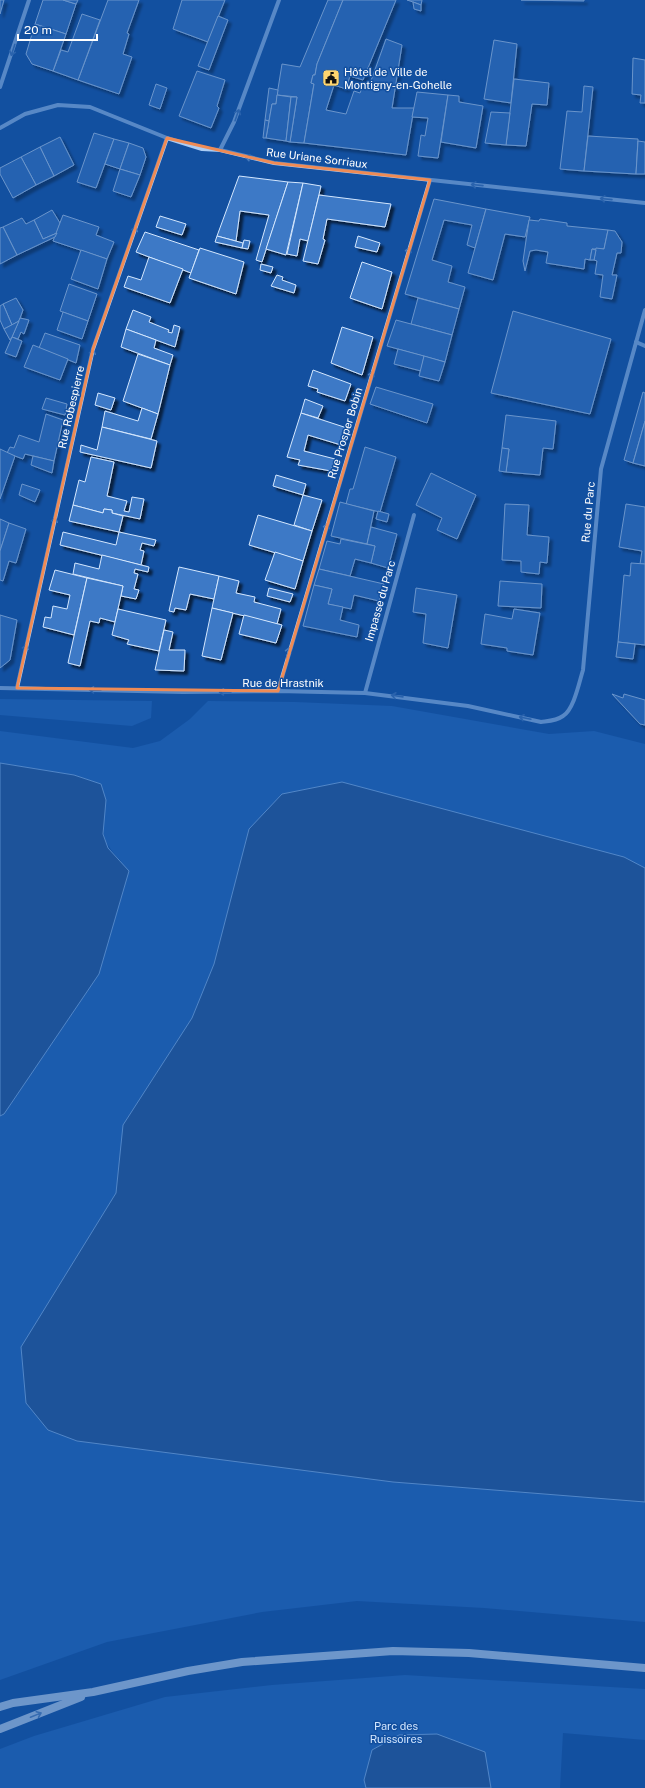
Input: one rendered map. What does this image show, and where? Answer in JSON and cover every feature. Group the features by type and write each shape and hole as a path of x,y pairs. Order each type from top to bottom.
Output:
{"main road":[{"path":"0,1707 13,1703 93,1692 188,1670 242,1662 393,1651 469,1653 645,1668"},
{"path":"0,1729 93,1692"}],"street":[{"path":"0,87 29,0"},
{"path":"220,150 234,122 279,0"},
{"name":"Rue Uriane Sorriaux","path":"0,128 25,114 58,105 90,107 167,138 202,149 220,150 274,163 645,203"},
{"name":"Rue Robespierre","path":"17,688 93,349 167,138"},
{"name":"Rue Prosper Bobin","path":"278,691 430,180"},
{"name":"Rue du Parc","path":"562,716 574,698 583,670 601,469 645,310"},
{"path":"636,342 645,346"},
{"name":"Impasse du Parc","path":"365,693 414,515"},
{"name":"Rue de Hrastnik","path":"0,688 183,692 278,691 365,693 468,706 541,722 553,720 562,716"}],"highlighted area":[{"path":"167,138 274,163 430,180 278,691 17,688 93,349"}],"green space":[{"path":"0,699 152,701 151,718 132,726 0,715"},
{"path":"208,701 295,702 392,706 549,734 594,731 645,744 645,1622 484,1608 357,1601 262,1612 107,1642 0,1680 0,1116 4,1114 99,974 121,861 105,839 103,827 106,800 74,775 0,763 0,731 133,748 160,741 190,719"},
{"name":"Parc des Ruissoires","path":"405,1675 645,1689 645,1740 563,1733 560,1788 0,1788 0,1749 34,1736 165,1697 272,1685"}],"shaded area":[{"path":"0,763 74,775 101,784 106,800 103,834 108,848 129,871 99,974 4,1114 0,1116"},
{"path":"342,782 624,857 645,868 645,1502 393,1482 77,1441 48,1430 26,1403 21,1347 116,1193 123,1125 192,1018 214,964 249,829 282,794"},
{"path":"437,1734 485,1752 491,1788 366,1788 364,1780 372,1750 399,1735"}],"building":[{"path":"0,0 4,0 0,14"},
{"path":"43,0 63,0 76,4 66,34 35,24"},
{"path":"63,0 78,0 76,4"},
{"path":"108,0 139,0 127,33 129,34 123,54 132,57 119,94 78,80"},
{"path":"182,0 225,0 208,42 173,29"},
{"path":"328,0 343,0 317,64 315,75 313,75 311,83 314,84 304,143 290,142 297,97 277,95 282,64 300,67"},
{"name":"Hôtel de Ville de Montigny-en-Gohelle","path":"343,0 396,0 363,80 350,76 346,89 334,85 326,110 346,114 354,91 360,93 362,88 368,89 386,39 402,45 392,108 414,108 406,155 304,143 314,84 311,83 313,75 315,75 317,64"},
{"path":"407,0 422,0 421,5"},
{"path":"521,0 584,0 584,1"},
{"path":"413,2 421,5 421,11 414,9"},
{"path":"82,14 100,20 78,80 53,71 61,50 68,52"},
{"path":"218,16 228,20 209,70 198,66"},
{"path":"35,24 66,34 53,71 32,64 26,54"},
{"path":"494,40 517,44 511,103 484,99"},
{"path":"633,58 645,60 645,103 640,103 641,95 632,94"},
{"path":"197,71 225,80 217,106 219,108 211,128 179,116"},
{"path":"514,79 549,83 547,105 532,104 526,146 506,145"},
{"path":"156,84 167,88 160,109 149,105"},
{"path":"584,86 593,87 584,171 560,169 567,111 582,112"},
{"path":"269,88 278,90 276,104 272,104 269,121 265,120"},
{"path":"417,92 448,95 438,158 418,156 421,135 425,136 428,118 412,117"},
{"path":"277,95 291,97 286,141 266,138 272,104 276,104"},
{"path":"448,95 459,96 459,102 483,106 476,148 441,142"},
{"path":"291,97 297,97 290,142 286,141"},
{"path":"491,112 510,113 506,145 485,143"},
{"path":"265,120 269,121 266,138 263,138"},
{"path":"94,133 114,139 96,188 77,182"},
{"path":"588,136 638,139 636,174 584,171"},
{"path":"60,137 74,165 54,176 40,147"},
{"path":"114,139 129,143 120,169 105,164"},
{"path":"638,141 645,142 645,174 636,174"},
{"path":"129,143 143,148 146,157 140,175 120,169"},
{"path":"40,147 54,176 36,185 21,157"},
{"path":"21,157 36,185 13,198 0,174 0,168"},
{"path":"120,169 140,175 131,197 113,191"},
{"path":"239,176 288,182 262,262 256,260 269,215 240,211 236,241 217,236"},
{"path":"288,182 303,183 286,255 266,249"},
{"path":"303,183 321,186 308,241 300,239 297,256 287,254"},
{"path":"319,195 391,204 385,227 327,219 323,239 325,240 318,264 303,261"},
{"path":"434,199 486,209 475,248 467,245 472,225 444,220 432,260 452,266 448,282 465,287 459,309 405,294"},
{"path":"486,209 530,217 525,237 505,234 493,280 468,273"},
{"path":"52,210 60,223 57,233 43,239 34,220"},
{"path":"63,215 99,227 96,235 114,242 107,259 53,241"},
{"path":"160,216 186,224 182,235 156,227"},
{"path":"22,218 26,224 34,220 43,239 57,233 55,237 17,255 3,227"},
{"path":"540,219 567,223 567,226 608,230 604,249 592,249 590,260 585,259 584,269 546,263 548,252 536,250 530,251 525,271 523,261 529,220 539,221"},
{"path":"3,227 17,255 0,264 0,228"},
{"path":"608,230 615,231 622,242 621,253 617,253 612,275 617,275 612,299 600,297 603,275 595,274 597,261 594,260 596,248 604,249"},
{"path":"145,232 199,250 191,273 136,252"},
{"path":"217,236 243,243 242,248 215,242"},
{"path":"358,236 380,243 377,252 355,247"},
{"path":"244,240 250,241 248,249 242,248"},
{"path":"200,248 244,262 236,294 189,278"},
{"path":"592,249 596,250 594,260 590,260"},
{"path":"81,250 107,259 98,289 71,279"},
{"path":"149,257 183,269 170,303 124,287 128,276 141,280"},
{"path":"362,262 392,272 382,309 350,298"},
{"path":"261,264 273,267 271,273 260,270"},
{"path":"277,275 283,277 282,280 296,285 294,293 271,286"},
{"path":"69,284 97,294 88,321 60,311"},
{"path":"16,298 23,310 19,321 12,325 3,304"},
{"path":"418,298 459,309 452,335 411,324"},
{"path":"3,304 12,325 4,329 0,320 0,306"},
{"path":"133,310 151,317 149,322 169,330 168,332 172,333 174,325 180,327 175,347 126,329"},
{"path":"513,311 611,339 590,414 491,393"},
{"path":"63,312 88,321 82,339 57,330"},
{"path":"20,318 29,320 24,334 21,332 18,339 12,337"},
{"path":"396,320 452,335 445,362 387,346"},
{"path":"19,321 12,337 10,340 4,329"},
{"path":"342,327 373,337 362,375 331,363"},
{"path":"126,329 156,340 154,348 173,355 170,365 121,347"},
{"path":"45,333 80,345 76,363 39,348"},
{"path":"12,337 22,341 16,357 5,353"},
{"path":"33,345 68,359 60,380 24,367"},
{"path":"398,349 424,356 421,371 394,364"},
{"path":"138,354 170,365 158,414 123,401"},
{"path":"424,356 445,362 439,381 419,376"},
{"path":"313,370 351,384 345,401 317,392 318,389 308,386"},
{"path":"376,387 433,404 427,423 370,404"},
{"path":"643,392 645,393 645,421 633,463 624,460"},
{"path":"98,393 115,398 111,410 95,405"},
{"path":"46,398 67,404 65,415 42,409"},
{"path":"305,399 323,406 318,418 301,413"},
{"path":"142,408 158,414 151,439 102,427 105,411 138,421"},
{"path":"301,413 347,428 341,445 308,435 304,451 335,459 331,471 298,465 300,460 287,457"},
{"path":"46,414 63,420 54,461 25,454 23,459 7,453 10,447 14,448 19,435 39,442"},
{"path":"506,415 556,421 553,449 543,448 540,475 506,472 509,449 502,448"},
{"path":"645,421 645,466 633,463"},
{"path":"102,427 157,441 151,468 80,452 81,445 97,450"},
{"path":"365,447 396,457 380,512 346,504 350,489 353,489"},
{"path":"502,448 509,449 506,472 499,471"},
{"path":"0,449 15,456 0,499"},
{"path":"33,456 54,461 52,473 31,465"},
{"path":"91,457 114,462 107,496 127,501 124,511 129,512 132,497 144,499 140,519 112,513 112,510 104,509 103,513 73,505 79,480 85,482"},
{"path":"431,473 476,495 457,539 437,530 442,518 416,505"},
{"path":"276,475 306,484 303,495 273,486"},
{"path":"22,484 40,490 35,502 19,495"},
{"path":"303,495 322,500 312,531 294,525"},
{"path":"340,502 374,511 367,544 331,536"},
{"path":"505,504 529,505 527,535 549,537 547,563 540,562 539,574 521,572 521,561 502,560"},
{"path":"626,504 645,507 645,564 640,564 642,551 619,547"},
{"path":"73,505 103,513 104,509 112,510 112,513 123,516 119,532 69,521"},
{"path":"378,511 389,514 387,522 376,519"},
{"path":"258,515 312,531 303,561 249,545"},
{"path":"0,519 9,523 0,551"},
{"path":"9,523 26,529 16,563 9,561 3,581 0,580 0,551"},
{"path":"371,527 397,534 388,568 371,563 375,546 367,544"},
{"path":"63,532 116,545 119,532 156,540 154,546 142,543 140,550 144,551 141,565 60,545"},
{"path":"341,539 375,546 371,563 355,559 350,576 319,569 327,541 340,544"},
{"path":"275,552 303,561 295,589 265,580"},
{"path":"102,555 149,567 148,572 135,569 134,573 138,574 134,589 139,590 136,599 121,596 123,586 73,574 75,563 99,569"},
{"path":"631,563 645,564 645,645 618,642 624,575 630,576"},
{"path":"179,567 219,576 214,599 190,594 186,610 175,608 174,612 169,611"},
{"path":"319,569 384,584 379,601 354,595 351,609 328,604 332,589 314,585"},
{"path":"55,570 87,578 74,635 43,627 45,617 51,618 53,606 67,609 70,595 49,590"},
{"path":"219,576 239,581 236,593 255,597 254,602 281,609 277,624 212,608"},
{"path":"87,578 123,586 115,622 100,618 99,623 90,621 80,666 68,663"},
{"path":"500,581 542,584 541,608 498,606"},
{"path":"314,585 332,589 328,604 343,607 340,620 359,625 357,637 303,626"},
{"path":"269,588 293,594 290,602 267,596"},
{"path":"416,588 457,595 448,648 423,643 426,614 413,612"},
{"path":"212,608 233,613 221,660 202,656"},
{"path":"118,609 166,620 159,651 127,644 129,640 112,635"},
{"path":"514,609 540,613 533,655 507,651 507,648 481,644 485,614 512,619"},
{"path":"0,615 17,620 10,660 0,668"},
{"path":"244,615 282,625 276,643 239,634"},
{"path":"164,630 173,632 169,650 185,650 184,671 155,670"},
{"path":"618,642 635,644 633,659 616,657"},
{"path":"612,694 623,698 624,694 645,700 645,725 640,724"}],"place":[{"name":"Hôtel de Ville de Montigny-en-Gohelle","path":"331,78"}]}
